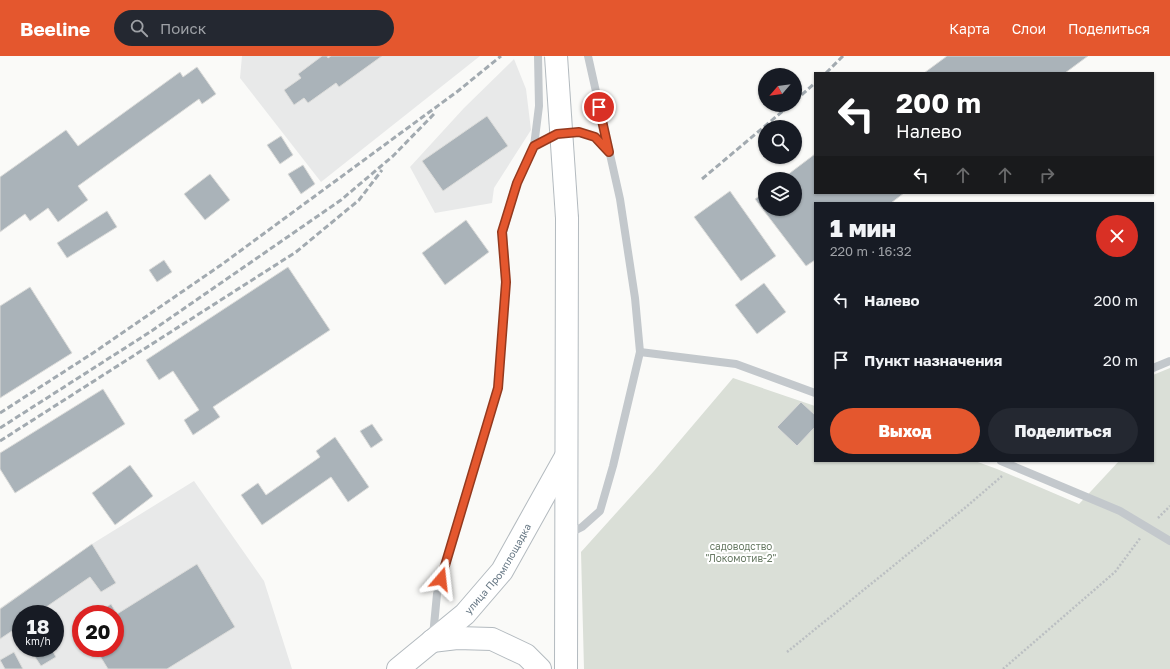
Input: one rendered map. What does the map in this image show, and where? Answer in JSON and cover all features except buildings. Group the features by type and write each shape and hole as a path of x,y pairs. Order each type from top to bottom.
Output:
{"street":[{"path":"556,56 567,218 566,669"},
{"name":"улица Промплощадка","path":"403,665 465,614 502,571 566,457"},
{"path":"432,641 457,638 492,639 526,655 540,669"}],"lane":[{"path":"432,641 437,594 498,388 506,282 502,232 517,183 534,146 540,106 538,56"},
{"path":"566,535 582,528 600,511 613,466 640,352 635,298 620,199 588,56"},
{"path":"534,146 557,134 579,132 595,137 609,152"},
{"path":"640,352 736,364 814,394"},
{"path":"1154,368 1170,361"},
{"path":"1003,462 1120,511 1170,541"}],"path":[{"path":"787,652 966,507 1013,466"},
{"path":"1003,669 1115,572 1148,528 1170,506"}],"shaded area":[{"path":"242,56 480,56 321,182 240,78"},
{"path":"514,59 526,89 531,130 494,188 492,203 435,213 410,167 464,108"},
{"path":"194,481 264,581 292,669 0,669 0,608 92,544"}],"green space":[{"name":"садоводство \"Локомотив-2\"","path":"1170,368 1170,669 584,669 581,552 654,471 733,378 814,406 814,462 978,462 1079,504 1118,462 1154,462 1154,375"}],"railway":[{"path":"0,413 93,353 221,265 458,91 501,56"},
{"path":"827,72 843,56"},
{"path":"802,95 814,84"},
{"path":"702,179 782,112"},
{"path":"0,428 150,332 341,200 393,156 434,114"},
{"path":"0,441 296,252 359,200 382,170"}],"route":[{"path":"441,579 498,388 506,282 502,232 517,183 534,146 557,134 579,132 595,137 609,152 599,107"}]}
